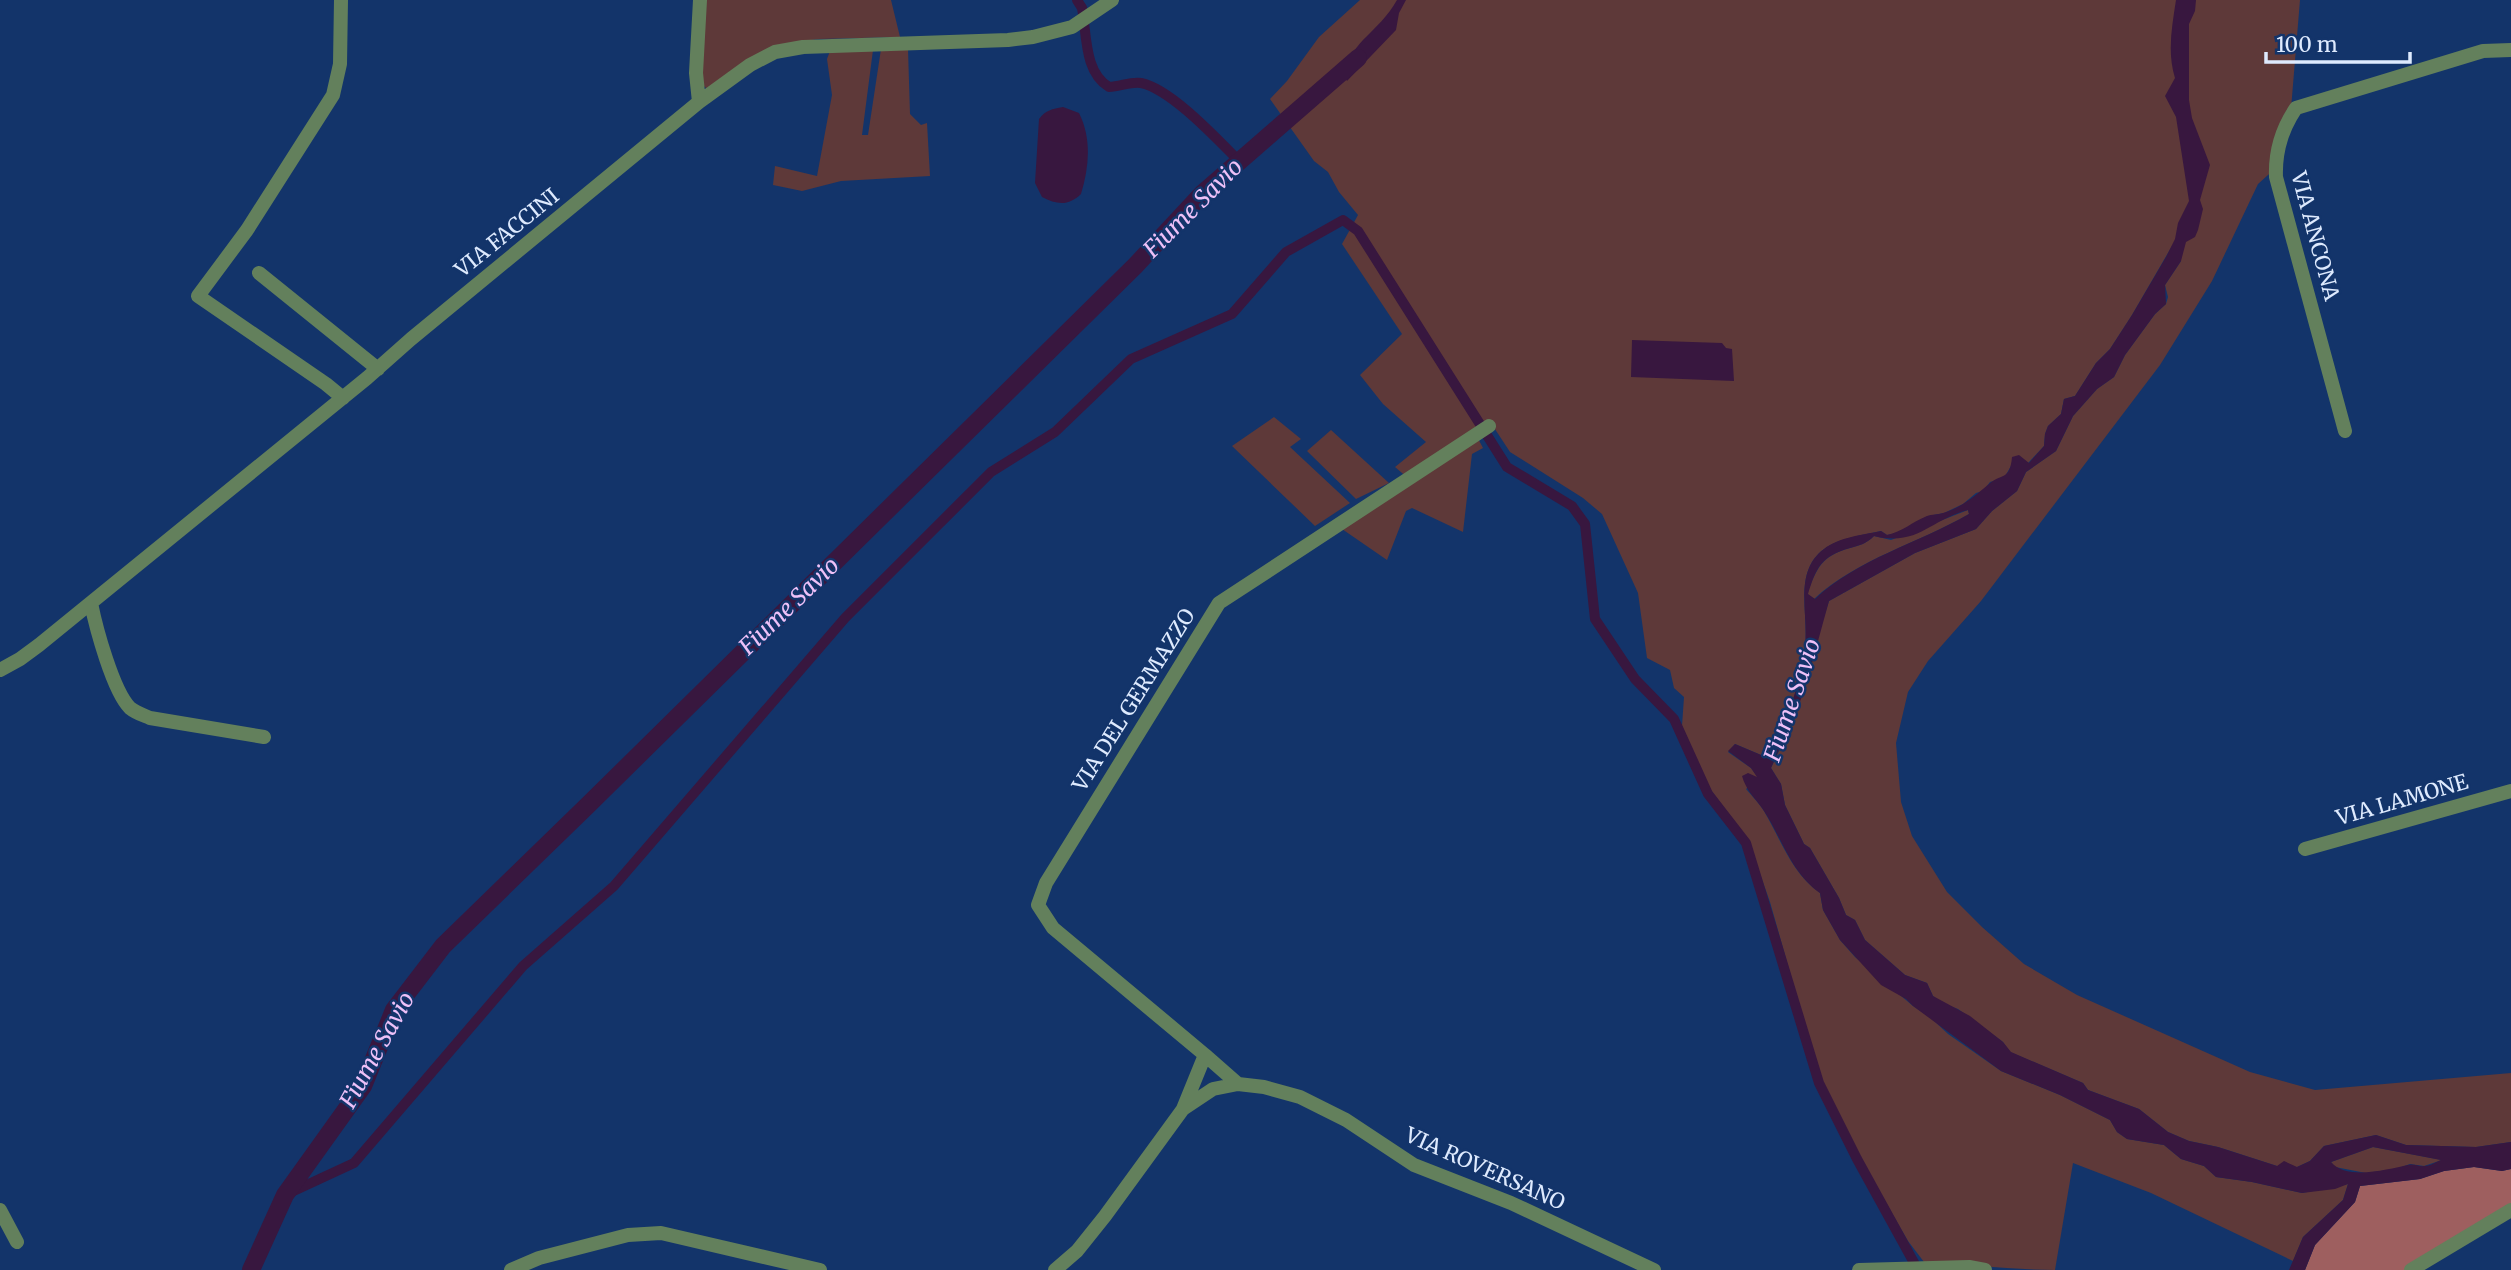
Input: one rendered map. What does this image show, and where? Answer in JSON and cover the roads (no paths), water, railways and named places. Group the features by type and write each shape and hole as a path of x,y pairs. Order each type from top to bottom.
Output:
{"street":[{"path":"341,0 340,64 333,95 247,230 198,296 343,398"},
{"path":"699,102 696,73 700,0"},
{"name":"VIA FACCINI","path":"0,670 20,659 91,603 699,102 750,65 775,52 827,46 1008,40 1054,33 1072,27 1112,0"},
{"name":"VIA ANCONA","path":"2345,431 2276,177 2276,152 2287,122 2296,108 2483,51 2511,50"},
{"path":"258,272 377,369"},
{"name":"VIA DEL GERMAZZO","path":"1238,1084 1053,928 1038,905 1046,883 1219,603 1483,430"},
{"path":"91,603 121,694 137,713 150,718 264,737"},
{"name":"VIA LAMONE","path":"2305,849 2511,791"},
{"path":"1183,1110 1205,1055"},
{"name":"VIA ROVERSANO","path":"1055,1270 1077,1251 1105,1216 1183,1110 1213,1089 1238,1084 1264,1087 1300,1097 1346,1120 1415,1165 1511,1203 1654,1270"},
{"path":"0,1210 17,1242"},
{"path":"2411,1270 2511,1210"},
{"path":"511,1270 539,1258 628,1235 661,1233 820,1270"},
{"path":"1859,1270 1969,1267 1985,1270"}],"waterway":[{"path":"1077,0 1082,8 1091,63 1101,80 1109,87 1133,83 1153,87 1193,116 1239,161"},
{"name":"Fiume Savio","path":"251,1270 285,1195 363,1086 394,1010 443,946 1135,266 1203,193 1358,58"},
{"path":"285,1195 354,1163 523,966 614,886 845,618 991,472 1055,432 1131,359 1232,314 1286,252 1343,220 1358,231 1507,467 1572,506 1585,524 1595,619 1635,679 1674,719 1708,794 1746,843 1819,1083 1918,1270"}]}
